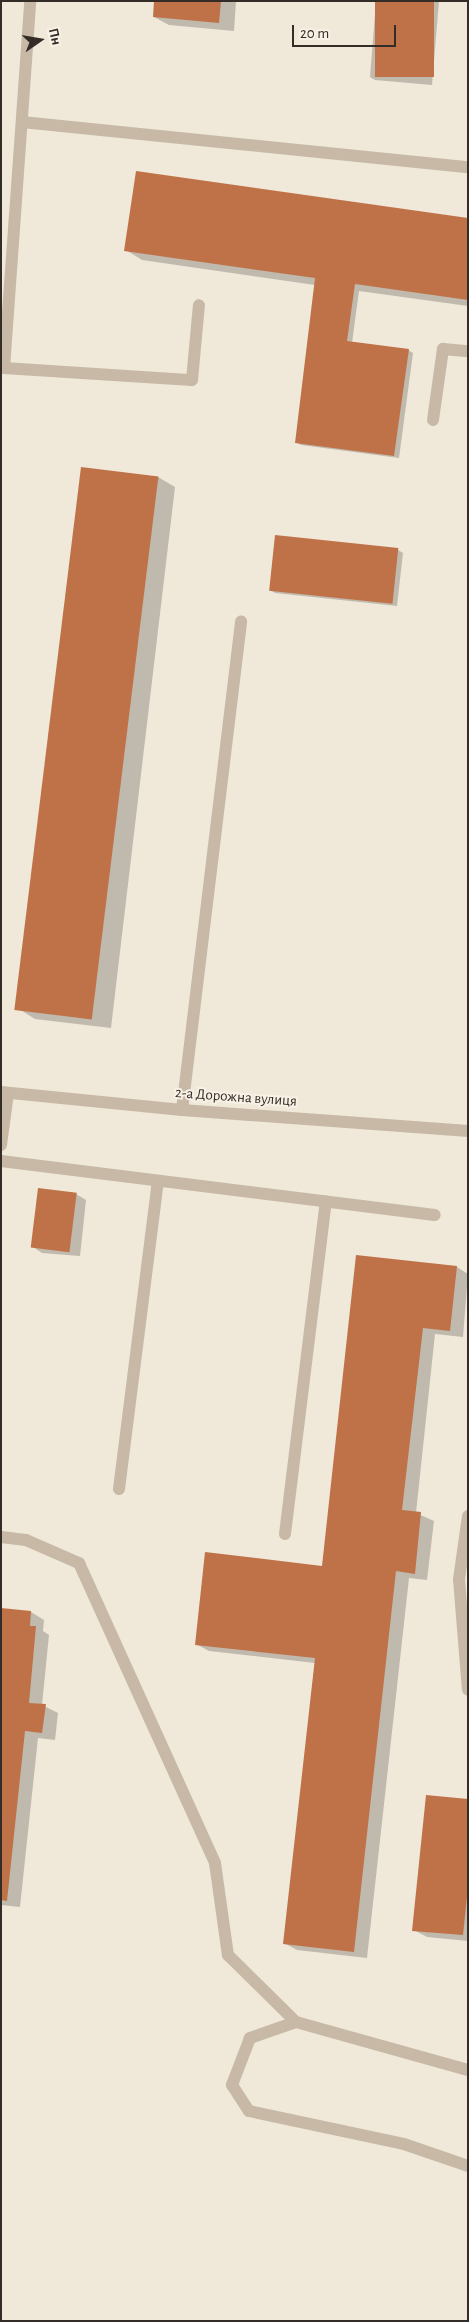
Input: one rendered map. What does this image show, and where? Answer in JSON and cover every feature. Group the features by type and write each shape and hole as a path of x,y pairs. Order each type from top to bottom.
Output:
{"street":[{"path":"30,1 3,368 192,380 199,305"},
{"path":"22,122 468,167"},
{"path":"433,420 443,350 468,351"},
{"path":"182,1110 241,622"},
{"path":"1,1145 4,1093"},
{"name":"2-а Дорожна вулиця","path":"4,1093 182,1110 468,1131"},
{"path":"1,1160 158,1182 435,1216"},
{"path":"119,1488 158,1182"},
{"path":"285,1534 326,1202"},
{"path":"468,1516 459,1579 468,1690"},
{"path":"1,1537 26,1540 79,1563 215,1863 228,1955 296,2022 468,2070"},
{"path":"296,2022 250,2038 232,2085 249,2111 404,2144 468,2166"}],"building":[{"path":"154,1 221,1 219,23 153,17"},
{"path":"375,1 434,1 434,77 375,77"},
{"path":"136,171 468,218 468,300 355,284 347,341 409,349 394,456 295,443 315,278 124,251"},
{"path":"81,467 158,477 92,1019 14,1010"},
{"path":"275,535 398,548 392,604 269,591"},
{"path":"38,1188 77,1193 69,1252 31,1248"},
{"path":"356,1255 457,1266 450,1331 423,1328 402,1510 421,1512 415,1574 396,1571 354,1952 283,1944 315,1658 195,1645 205,1552 322,1566"},
{"path":"1,1608 31,1611 30,1626 36,1626 29,1703 46,1704 42,1733 25,1731 7,1901 1,1900"},
{"path":"426,1795 468,1799 468,1887 463,1935 412,1931"}]}
